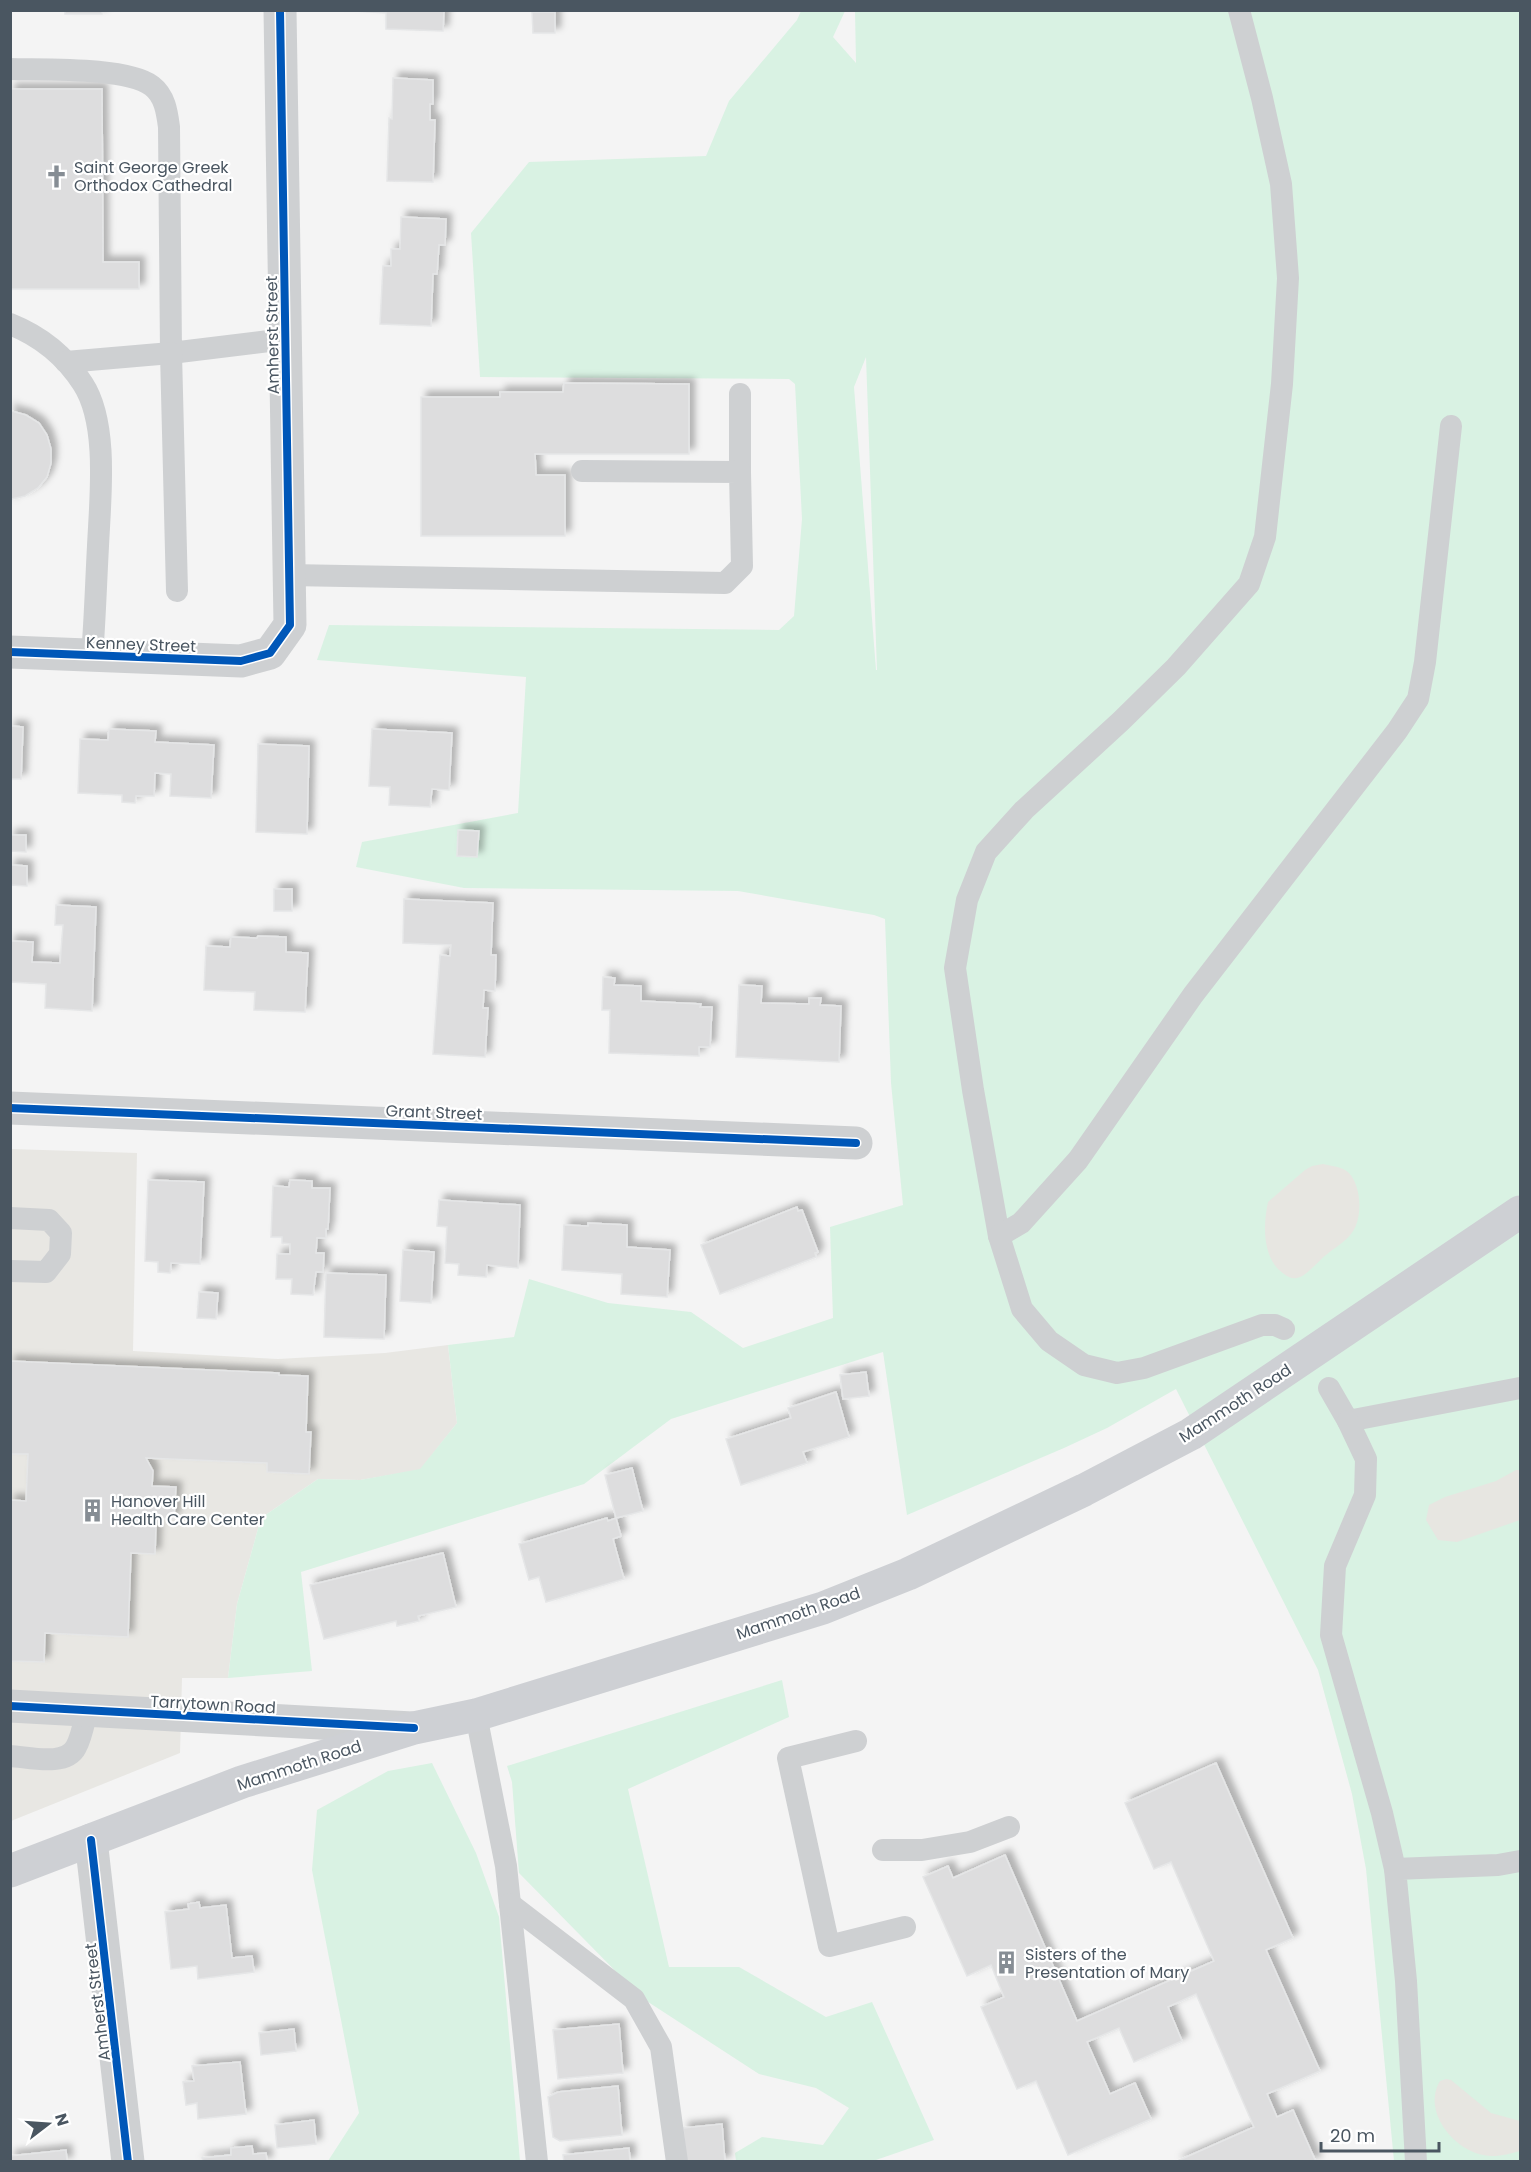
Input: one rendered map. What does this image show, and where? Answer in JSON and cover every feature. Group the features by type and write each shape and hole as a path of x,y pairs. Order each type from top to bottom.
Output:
{"main road":[{"name":"Mammoth Road","path":"10,1871 242,1782 414,1728 476,1715 823,1608 908,1574 1084,1490 1191,1434 1521,1212"}],"street":[{"name":"Amherst Street","path":"270,653 290,625 280,10"},
{"name":"Kenney Street","path":"10,652 241,661 270,653"},
{"name":"Grant Street","path":"10,1108 856,1143"},
{"name":"Tarrytown Road","path":"10,1706 414,1728"},
{"name":"Amherst Street","path":"91,1840 128,2162"}],"lane":[{"path":"1239,10 1281,184 1288,278 1281,384 1265,537 1249,584 1176,667 1024,810 986,852 967,900 955,968 973,1090 999,1236 1022,1310 1049,1341 1084,1365 1117,1373 1144,1368 1262,1325 1275,1325 1284,1329"},
{"path":"10,69 119,73 138,78 153,87 166,105 169,127 171,353 177,591"},
{"path":"10,324 45,342 66,362 84,385 96,418 101,489 92,656"},
{"path":"66,362 171,353 285,339"},
{"path":"289,575 725,583 742,567 740,394"},
{"path":"999,1236 1021,1223 1078,1160 1193,995 1397,731 1418,699 1425,662 1451,426"},
{"path":"582,471 740,472"},
{"path":"10,1218 49,1220 61,1233 60,1254 46,1272 10,1271"},
{"path":"1329,1388 1348,1421 1365,1459 1365,1495 1335,1566 1331,1635 1382,1813 1395,1869 1406,1981 1416,2162"},
{"path":"1348,1421 1521,1388"},
{"path":"10,1756 56,1759 69,1756 76,1747 87,1710"},
{"path":"476,1715 506,1866 537,2162"},
{"path":"856,1741 788,1758 829,1946 905,1927"},
{"path":"883,1850 922,1851 969,1842 1009,1827"},
{"path":"1395,1869 1498,1865 1521,1861"},
{"path":"510,1904 634,1999 662,2047 677,2162"}],"shaded area":[{"path":"11,1149 137,1153 133,1351 278,1359 385,1353 448,1345 457,1423 420,1470 360,1480 318,1479 261,1518 237,1604 228,1678 182,1678 180,1753 11,1821"}],"green space":[{"path":"801,11 845,11 833,37 856,63 855,11 1520,11 1520,2161 1394,2161 1366,1869 1352,1794 1318,1670 1176,1389 1107,1428 907,1515 883,1352 671,1419 584,1484 301,1572 312,1671 228,1678 237,1604 261,1518 318,1479 360,1480 420,1469 457,1423 448,1345 514,1337 529,1279 608,1303 691,1312 743,1348 833,1318 830,1227 903,1205 891,1083 885,919 874,915 738,891 464,888 356,867 362,842 518,813 526,677 317,660 329,625 779,630 794,616 802,519 795,384 789,379 480,377 471,233 529,162 706,156 729,101 797,20","holes":["866,357 877,670 854,387"]},
{"path":"782,1680 789,1717 628,1789 669,1967 739,1967 826,2017 872,2002 934,2140 873,2161 736,2161 735,2153 762,2137 823,2145 849,2108 816,2088 759,2074 642,1998 519,1873 512,1782 507,1766"},
{"path":"432,1763 476,1853 499,1917 520,2161 328,2161 359,2113 312,1870 317,1810 388,1771"}],"sand":[{"path":"1323,1164 1344,1169 1353,1179 1359,1195 1358,1221 1345,1240 1305,1274 1292,1278 1277,1268 1268,1251 1265,1221 1268,1202 1305,1170"},
{"path":"1520,1470 1520,1520 1457,1542 1438,1540 1426,1520 1429,1505 1445,1497 1496,1481"},
{"path":"1451,2080 1491,2113 1520,2121 1520,2151 1497,2156 1483,2155 1461,2145 1451,2137 1438,2116 1435,2104 1435,2093 1440,2081"}],"building":[{"path":"65,10 102,10 102,14 65,14"},
{"path":"338,10 444,10 443,31 386,29 386,13"},
{"path":"532,12 555,12 555,33 533,33"},
{"path":"393,78 433,80 430,120 435,120 433,182 387,181"},
{"name":"Saint George Greek Orthodox Cathedral","path":"10,89 102,89 103,262 139,262 139,289 10,289"},
{"path":"401,217 446,219 445,245 439,245 437,274 433,274 431,326 380,324 383,266 391,266 391,249 400,249"},
{"path":"564,383 689,384 689,454 535,454 536,475 565,475 565,536 421,536 421,397 500,397 500,392 563,392"},
{"path":"10,407 11,411 26,415 39,423 47,435 51,449 51,463 47,477 38,488 25,496 12,499 10,504"},
{"path":"10,726 23,727 21,779 10,779"},
{"path":"109,729 156,731 155,742 214,745 211,798 170,796 171,774 155,773 154,796 136,796 135,803 122,802 122,795 78,793 80,739 108,740"},
{"path":"372,729 452,733 449,790 432,789 430,807 389,805 390,787 369,786"},
{"path":"258,744 309,746 307,834 256,832"},
{"path":"458,830 479,831 477,857 457,856"},
{"path":"10,835 26,835 26,852 10,851"},
{"path":"10,865 27,866 27,886 10,885"},
{"path":"274,889 292,889 292,911 274,911"},
{"path":"404,899 493,903 491,955 496,955 495,991 484,990 483,1008 488,1008 485,1057 433,1054 440,955 450,956 451,945 403,943"},
{"path":"56,905 96,907 92,1011 45,1008 46,984 10,982 10,941 33,942 32,962 60,963 63,925 55,925"},
{"path":"258,936 286,937 286,952 308,953 305,1012 254,1010 255,992 204,990 206,946 230,947 231,937 257,938"},
{"path":"603,977 615,978 614,985 641,986 641,1001 701,1004 700,1007 712,1007 710,1047 699,1047 699,1056 609,1053 610,1010 602,1010"},
{"path":"739,985 762,986 761,1003 809,1004 809,998 821,998 820,1005 841,1006 839,1062 736,1057"},
{"path":"148,1180 204,1182 200,1264 171,1263 170,1273 158,1272 158,1262 145,1261"},
{"path":"290,1180 312,1181 312,1188 330,1188 326,1238 317,1238 316,1253 324,1253 323,1272 316,1272 313,1295 291,1294 292,1279 276,1279 277,1254 290,1254 290,1244 282,1243 282,1237 271,1237 273,1186 289,1187"},
{"path":"439,1200 520,1205 518,1268 487,1265 486,1277 458,1275 459,1264 445,1263 447,1227 437,1226"},
{"path":"797,1207 798,1211 802,1210 818,1252 815,1253 816,1257 720,1294 701,1245"},
{"path":"588,1223 627,1225 627,1247 670,1250 667,1297 621,1294 622,1274 562,1270 564,1225 588,1226"},
{"path":"403,1250 434,1252 431,1303 400,1301"},
{"path":"326,1273 386,1275 384,1339 324,1337"},
{"path":"199,1292 218,1293 216,1319 197,1318"},
{"name":"Hanover Hill Health Care Center","path":"10,1361 308,1376 306,1432 311,1432 309,1474 267,1472 267,1463 146,1458 153,1471 152,1486 176,1487 174,1519 151,1519 151,1525 156,1526 155,1554 131,1553 128,1637 45,1633 44,1662 10,1661 10,1500 26,1501 28,1454 10,1454"},
{"path":"866,1372 869,1396 843,1399 840,1375"},
{"path":"836,1392 849,1437 803,1452 807,1463 741,1485 726,1439 791,1418 788,1408"},
{"path":"632,1468 643,1511 616,1518 605,1475"},
{"path":"607,1518 608,1521 616,1518 621,1536 613,1539 624,1579 546,1602 539,1577 529,1580 519,1544"},
{"path":"443,1553 456,1607 418,1616 419,1621 397,1626 396,1621 324,1639 310,1585"},
{"name":"Sisters of the Presentation of Mary","path":"1216,1763 1293,1938 1266,1950 1320,2071 1267,2094 1277,2117 1293,2110 1316,2162 1175,2162 1254,2127 1196,1994 1168,2007 1182,2041 1134,2062 1119,2028 1087,2042 1110,2094 1135,2083 1151,2119 1068,2155 1036,2081 1017,2089 981,2007 1004,1997 991,1965 967,1976 923,1877 948,1866 953,1878 1005,1855 1077,2021 1214,1961 1171,1862 1154,1869 1125,1803"},
{"path":"199,1902 200,1908 226,1905 232,1958 252,1956 254,1972 198,1979 197,1966 171,1969 165,1912 189,1909 188,1904"},
{"path":"619,2024 623,2073 558,2079 553,2030"},
{"path":"294,2029 296,2051 261,2055 259,2033"},
{"path":"240,2062 246,2114 198,2119 197,2103 186,2105 183,2082 194,2081 192,2066"},
{"path":"618,2086 622,2135 560,2141 553,2137 548,2097 558,2092"},
{"path":"314,2120 316,2144 277,2148 275,2125"},
{"path":"722,2124 725,2162 686,2162 683,2128"},
{"path":"252,2146 253,2154 266,2153 267,2162 196,2162 203,2161 202,2158 231,2155 231,2148"},
{"path":"629,2148 630,2162 564,2162 563,2155"},
{"path":"66,2150 67,2162 10,2162 10,2156"}],"cycle path":[{"path":"10,652 241,661 270,653 290,625 280,10"},
{"path":"10,1108 856,1143"},
{"path":"10,1706 414,1728"},
{"path":"91,1840 128,2162"}],"place":[{"name":"Saint George Greek Orthodox Cathedral","path":"56,176"},
{"name":"Hanover Hill Health Care Center","path":"93,1510"},
{"name":"Sisters of the Presentation of Mary","path":"1007,1963"}]}
